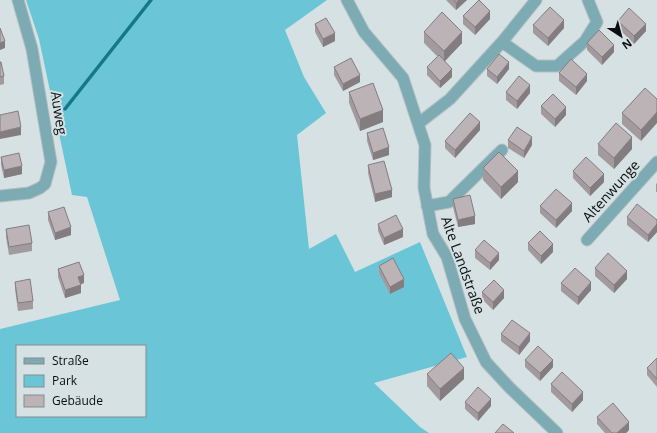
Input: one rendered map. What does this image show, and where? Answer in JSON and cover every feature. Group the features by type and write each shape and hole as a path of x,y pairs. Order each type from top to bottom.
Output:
{"street":[{"name":"Auweg","path":"0,196 29,193 40,188 45,184 51,162 32,49 18,0"},
{"name":"Alte Landstraße","path":"347,0 364,32 403,78 425,145 424,188 433,234 447,257 465,319 486,362 510,388 557,433"},
{"path":"419,123 450,99 502,42 536,0"},
{"path":"502,42 536,66 557,66 585,41 597,22 588,0"},
{"path":"427,206 449,202 502,150"},
{"name":"Altenwunge","path":"587,240 657,162"}],"green space":[{"path":"26,0 327,0 285,30 304,77 326,113 297,135 309,249 336,234 355,272 420,242 467,357 374,383 420,427 429,433 0,433 0,329 120,300 87,197 72,195 39,39"}],"building":[{"path":"479,0 490,11 475,27 463,16"},
{"path":"550,7 564,20 548,38 533,25"},
{"path":"629,8 646,24 634,36 618,21"},
{"path":"442,12 462,32 444,51 424,32"},
{"path":"326,18 335,33 323,39 315,24"},
{"path":"0,28 5,41 0,43"},
{"path":"599,30 614,45 602,57 587,43"},
{"path":"499,54 509,62 497,77 487,69"},
{"path":"439,55 452,69 440,81 427,67"},
{"path":"351,58 360,75 343,84 334,67"},
{"path":"571,59 587,74 576,87 559,73"},
{"path":"0,62 4,76 0,77"},
{"path":"519,76 530,85 517,101 506,92"},
{"path":"373,83 383,110 360,119 349,92"},
{"path":"645,88 657,99 657,112 641,130 622,113"},
{"path":"553,94 566,107 555,119 541,106"},
{"path":"18,111 21,127 0,132 0,115"},
{"path":"470,113 480,122 455,150 445,141"},
{"path":"616,123 632,137 614,158 598,144"},
{"path":"517,127 532,137 524,151 508,140"},
{"path":"383,128 389,147 373,153 367,133"},
{"path":"499,152 518,171 501,187 483,168"},
{"path":"19,153 22,166 4,170 1,157"},
{"path":"586,157 604,174 590,188 573,171"},
{"path":"384,161 392,190 375,194 368,165"},
{"path":"556,189 572,203 556,220 540,206"},
{"path":"470,195 475,216 458,220 453,199"},
{"path":"637,204 657,220 657,224 648,235 627,217"},
{"path":"64,207 71,227 55,233 48,212"},
{"path":"396,215 403,229 384,238 378,224"},
{"path":"29,225 32,243 9,247 6,229"},
{"path":"540,231 553,244 541,256 528,243"},
{"path":"484,240 499,253 490,263 475,250"},
{"path":"608,253 627,271 614,285 595,268"},
{"path":"393,258 404,279 390,287 379,266"},
{"path":"79,262 84,275 78,277 81,285 65,290 58,269"},
{"path":"575,268 591,282 578,297 561,283"},
{"path":"30,279 33,301 18,303 15,282"},
{"path":"494,280 504,290 493,302 482,292"},
{"path":"512,320 530,333 519,347 501,334"},
{"path":"538,346 553,360 540,373 525,360"},
{"path":"451,353 464,368 440,389 427,374"},
{"path":"657,358 657,379 647,368"},
{"path":"562,372 583,392 572,404 551,384"},
{"path":"478,387 491,399 478,413 465,402"},
{"path":"613,403 629,422 617,433 612,433 597,417"},
{"path":"503,424 514,433 495,433"}],"waterway":[{"path":"65,109 151,0"}]}
